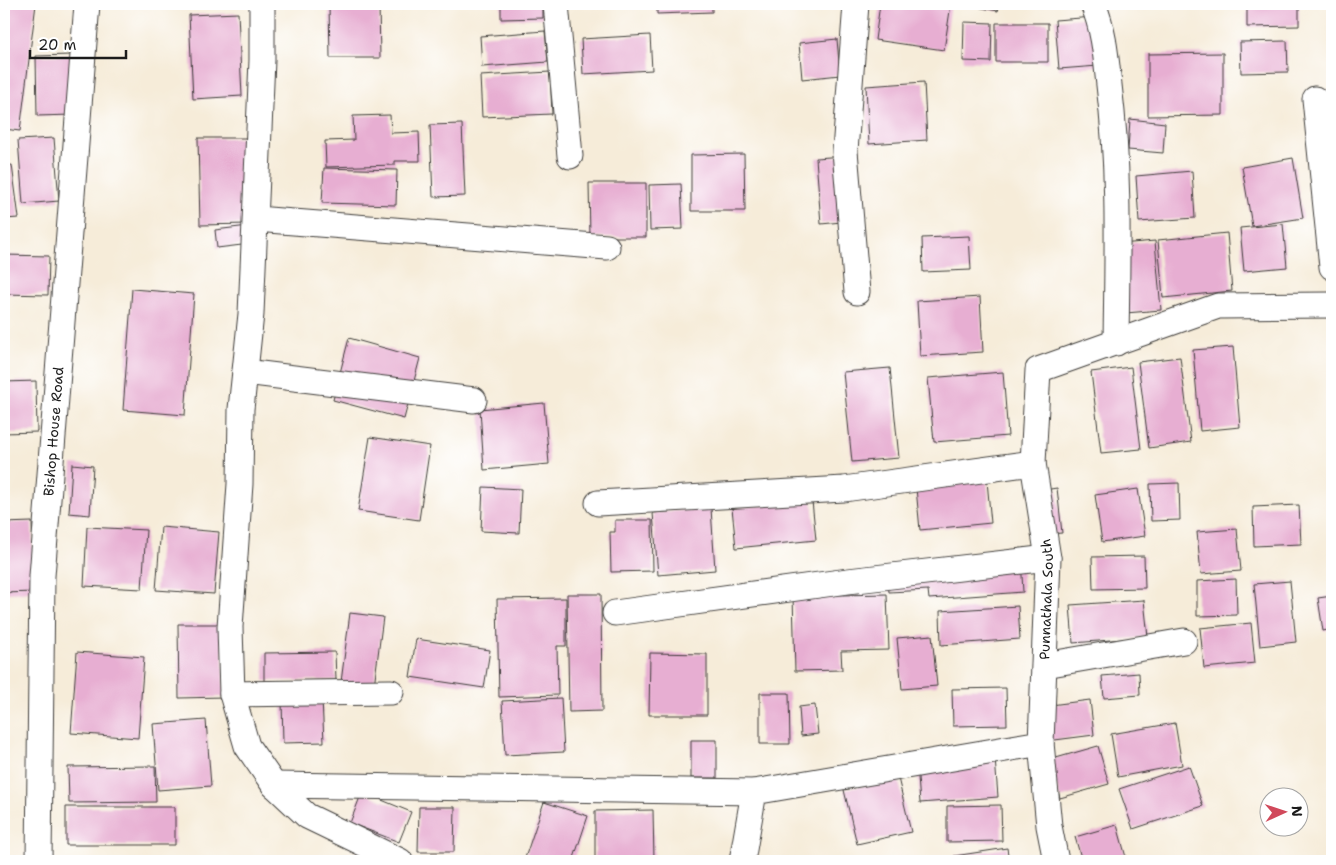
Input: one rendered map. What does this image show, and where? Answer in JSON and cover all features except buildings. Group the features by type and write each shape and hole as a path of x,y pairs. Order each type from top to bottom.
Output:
{"street":[{"name":"Bishop House Road","path":"38,861 42,576 87,4"},
{"path":"262,4 262,60 256,219 230,627 232,694 247,746 274,785 307,816 400,861"},
{"path":"556,4 570,156"},
{"path":"856,4 845,150 857,292"},
{"path":"1093,4 1102,26 1114,124 1118,219 1116,343"},
{"path":"1315,99 1332,267"},
{"path":"256,219 607,247"},
{"name":"Punnathala South","path":"1056,861 1049,826 1041,743 1048,558 1033,463 1038,370 1218,306 1332,305"},
{"path":"245,372 474,400"},
{"path":"598,503 844,489 1033,463"},
{"path":"615,613 848,581 1048,558"},
{"path":"1045,665 1184,641"},
{"path":"232,694 391,692"},
{"path":"274,785 754,792 1041,743"},
{"path":"742,861 754,792"}]}
